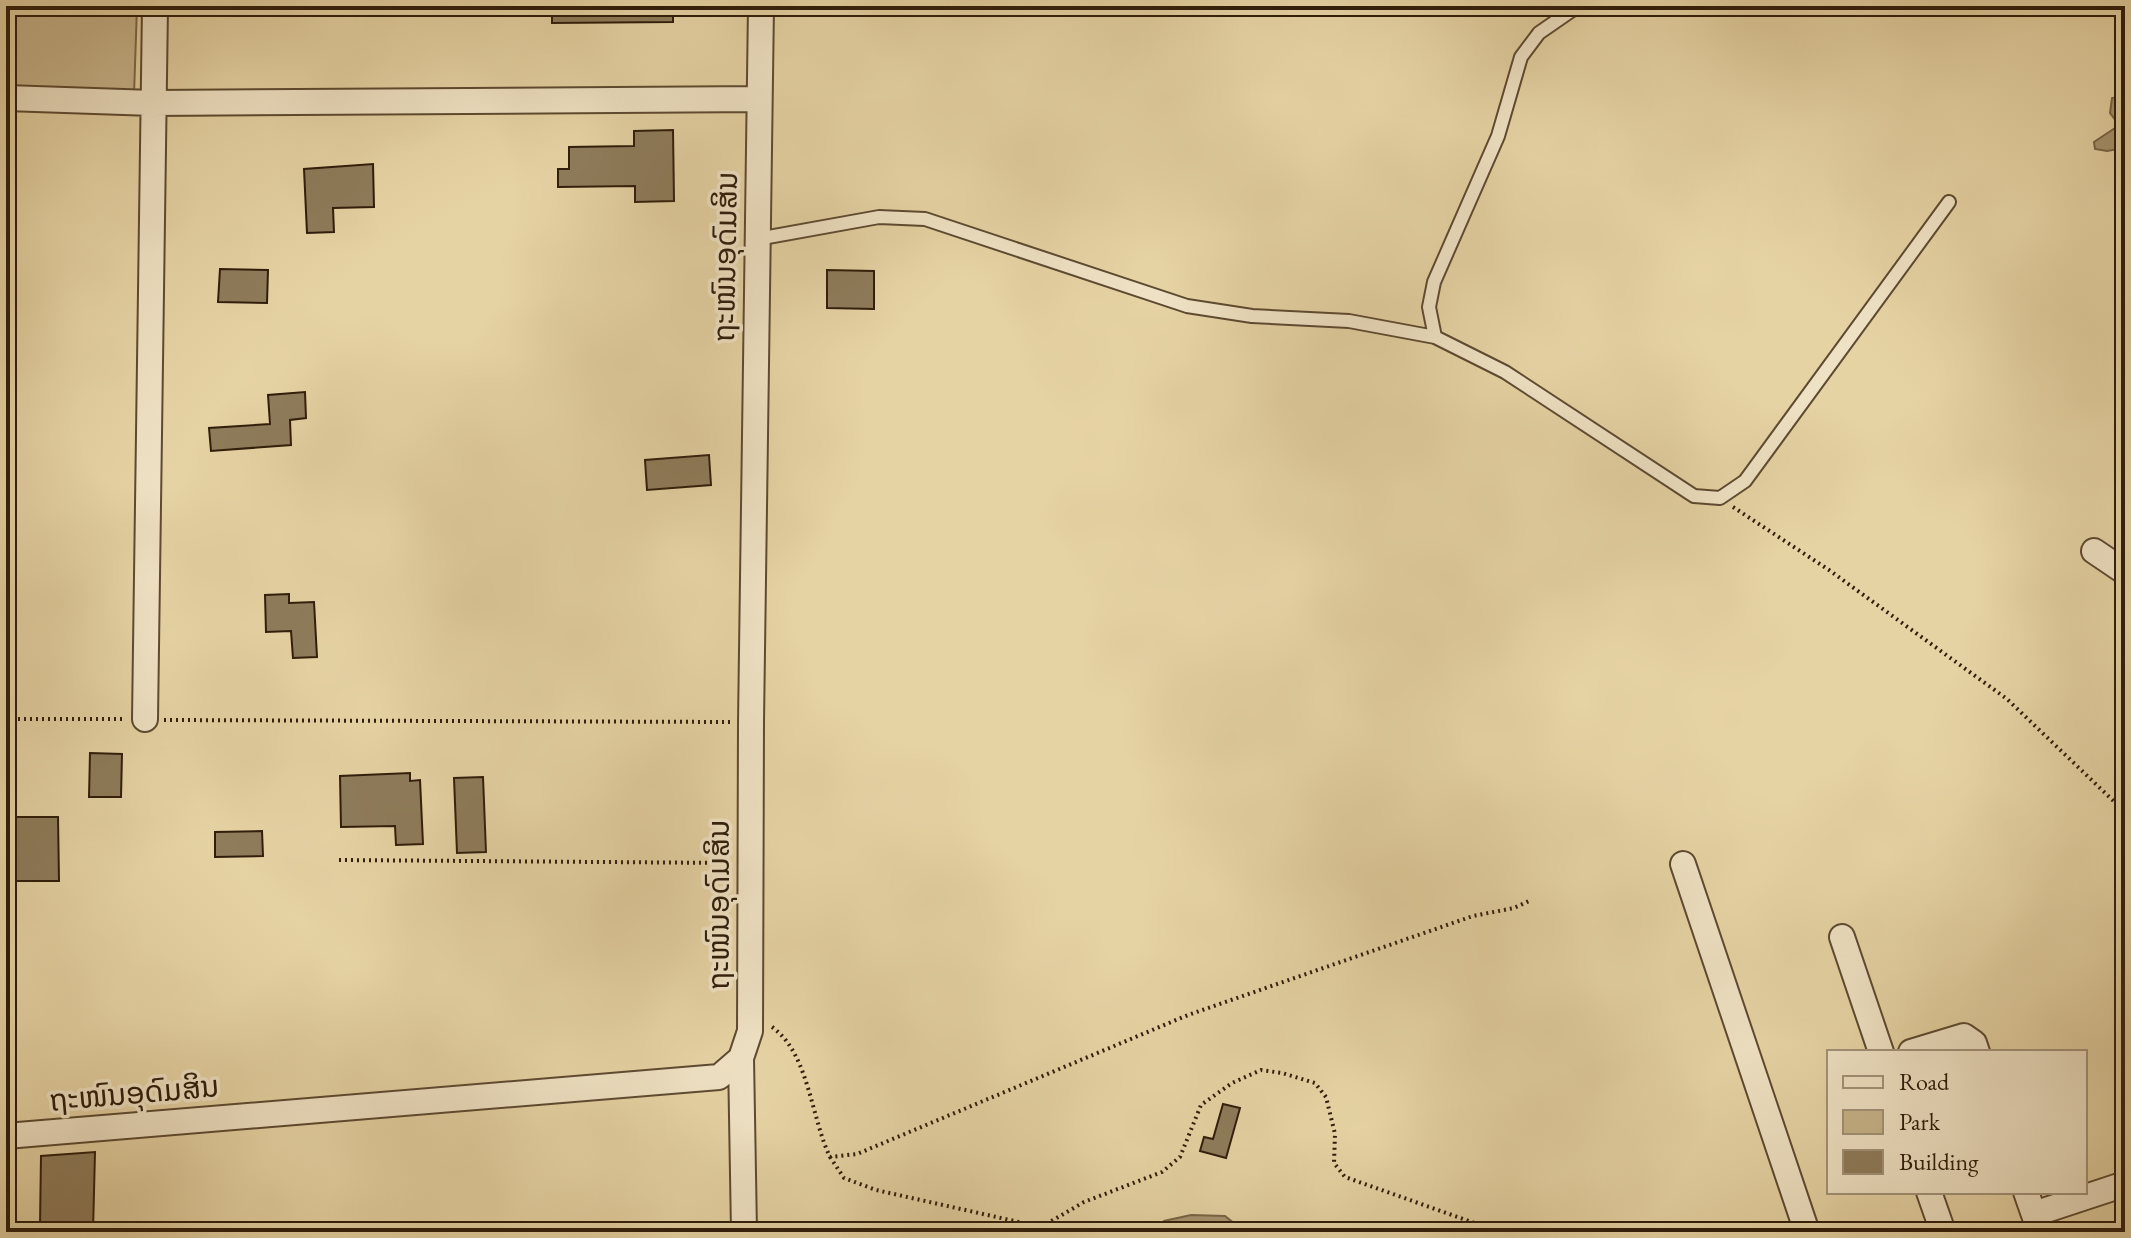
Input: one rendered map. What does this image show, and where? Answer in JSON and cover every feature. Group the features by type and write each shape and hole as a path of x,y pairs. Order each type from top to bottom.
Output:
{"street":[{"path":"145,719 155,6"},
{"name":"ຖະໜົນອຸດົມສິນ","path":"6,1136 719,1077 741,1058 750,1031 761,6"},
{"path":"6,98 153,103 759,99"},
{"path":"2094,551 2125,572"},
{"path":"1683,864 1807,1232"},
{"path":"1842,937 1880,1050"},
{"path":"1918,1050 1964,1036 1974,1043 1976,1050"},
{"path":"741,1058 744,1232"},
{"path":"2034,1213 2125,1184"},
{"path":"1930,1194 1943,1232"}],"lane":[{"path":"1435,337 1429,307 1434,282 1498,136 1521,57 1539,33 1578,6"},
{"path":"757,239 879,217 925,219 1187,306 1252,316 1349,321 1435,337 1505,372 1694,496 1720,498 1745,481 1949,202"}],"path":[{"path":"1720,498 1829,570 2007,699 2125,812"},
{"path":"6,719 751,722"},
{"path":"339,860 750,863"},
{"path":"830,1157 857,1154 1188,1015 1473,916 1514,908 1529,901"},
{"path":"750,1012 782,1034 802,1069 822,1140 844,1178 876,1190 1041,1227 1051,1232"},
{"path":"1041,1227 1084,1202 1162,1172 1180,1157 1201,1105 1232,1083 1261,1070 1315,1083 1326,1097 1335,1134 1334,1163 1345,1177 1500,1232"}],"green space":[{"path":"6,6 137,6 134,95 6,90"}],"shaded area":[{"path":"2125,96 2125,148 2095,149 2094,142 2115,128 2116,121 2110,113 2112,98"},
{"path":"1191,1215 1225,1216 1245,1232 1157,1232 1164,1221"}],"building":[{"path":"552,6 673,6 673,22 552,23"},
{"path":"673,130 674,201 635,202 635,186 558,187 558,169 569,169 569,147 634,146 634,131"},
{"path":"373,164 374,207 333,208 334,232 307,233 304,169"},
{"path":"220,269 268,270 267,303 218,302"},
{"path":"827,270 874,271 874,309 827,308"},
{"path":"305,392 306,418 290,420 291,445 211,451 209,428 270,424 268,395"},
{"path":"709,455 711,485 647,490 645,460"},
{"path":"289,594 289,603 314,602 317,657 293,658 291,631 266,632 265,595"},
{"path":"90,753 122,754 121,797 89,797"},
{"path":"410,773 410,781 420,780 423,844 396,845 395,826 341,827 340,776"},
{"path":"483,777 486,852 457,853 454,778"},
{"path":"6,817 58,817 59,881 6,881"},
{"path":"262,831 263,856 215,857 215,832"},
{"path":"1223,1104 1240,1108 1226,1158 1200,1151 1204,1137 1213,1139"},
{"path":"95,1152 93,1232 55,1232 40,1226 41,1156"}]}
